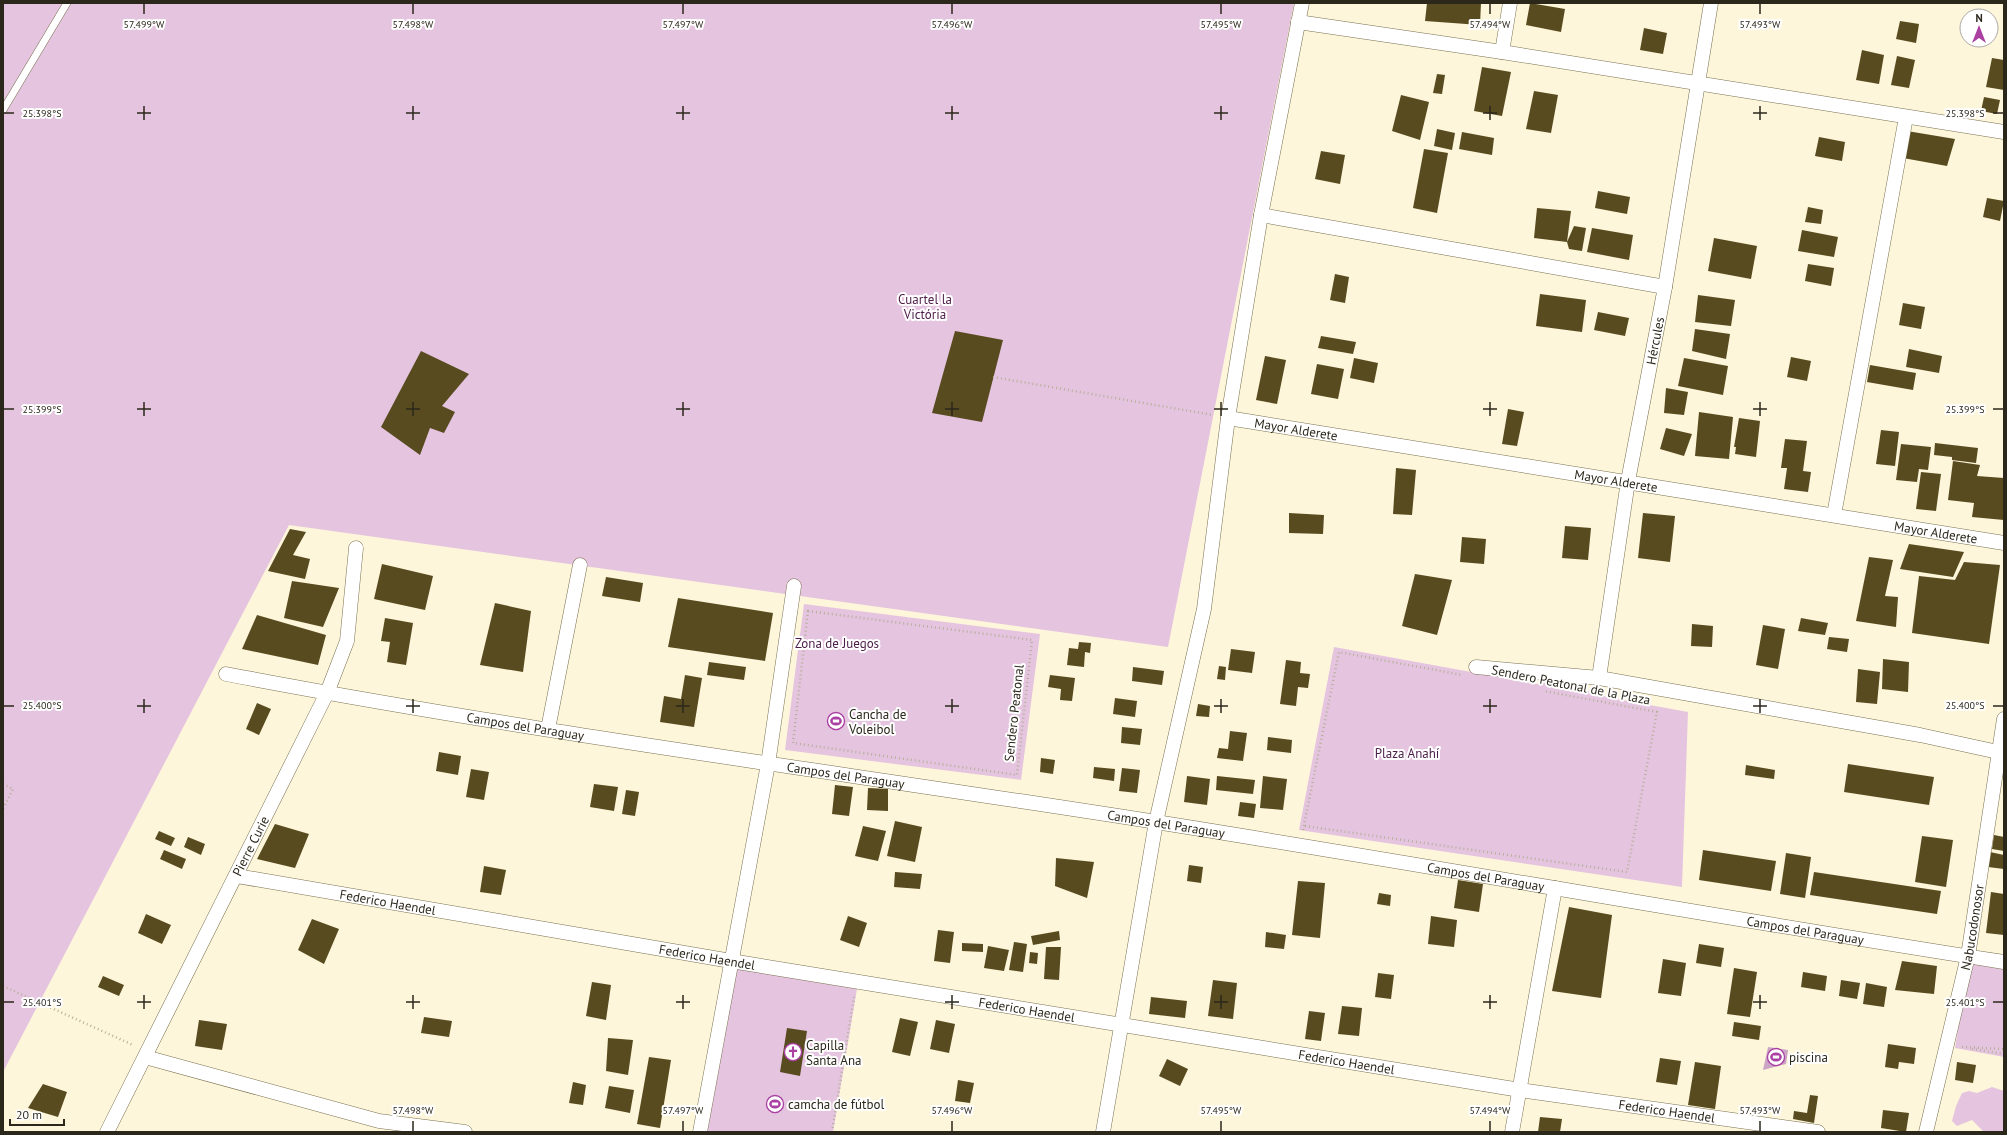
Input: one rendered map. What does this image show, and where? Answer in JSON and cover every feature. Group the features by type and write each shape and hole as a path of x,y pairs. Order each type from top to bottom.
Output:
{"street":[{"path":"1103,1132 1156,822 1204,609 1228,418 1261,215 1302,3"},
{"path":"1502,52 1510,3"},
{"name":"Hércules","path":"1599,678 1628,482 1665,287 1711,3"},
{"path":"1298,22 1502,52 2004,132"},
{"path":"1834,515 1906,117"},
{"path":"1261,215 1665,287"},
{"name":"Mayor Alderete","path":"1228,418 2004,543"},
{"name":"Pierre Curie","path":"107,1132 237,876 326,693 347,641 356,548"},
{"path":"548,729 580,565"},
{"path":"700,1132 768,764 794,586"},
{"path":"1476,667 1599,678 1920,735 1998,752"},
{"name":"Campos del Paraguay","path":"226,674 326,693 548,729 768,764 1156,822 2004,962"},
{"name":"Nabucodonosor","path":"1926,1132 1968,956 2004,719"},
{"name":"Federico Haendel","path":"237,876 732,961 1520,1090 1818,1132"},
{"path":"1512,1132 1555,888"},
{"path":"146,1054 379,1121 465,1132"}],"lane":[{"path":"3,110 66,3"}],"path":[{"path":"993,377 1228,418"},
{"name":"Sendero Peatonal","path":"808,611 1032,640 1017,775 793,743 808,611"},
{"path":"1297,846 1305,826 1339,652 1463,676"},
{"name":"Sendero Peatonal de la Plaza","path":"1305,826 1627,872 1657,712 1540,690"},
{"path":"3,784 13,789 3,810"},
{"path":"3,986 146,1054"},
{"path":"832,1132 855,990"},
{"path":"2004,1049 1957,1046 2004,1054"}],"green space":[{"name":"Cuartel la Victória","path":"3,3 1294,3 1168,647 289,525 3,1072"},
{"name":"Zona de Juegos","path":"804,604 1040,634 1021,780 785,750"},
{"name":"Plaza Anahí","path":"1334,647 1537,684 1548,680 1576,689 1598,693 1606,697 1688,712 1682,887 1299,830"},
{"path":"1969,961 2004,966 2004,1057 1955,1048"},
{"path":"736,967 857,989 833,1132 707,1132"},
{"path":"1992,1087 2004,1091 2004,1132 1984,1132 1972,1120 1957,1126 1952,1121 1956,1106 1962,1093 1969,1091 1977,1093"}],"shaded area":[{"name":"piscina","path":"1768,1047 1788,1050 1786,1064 1763,1070"}],"building":[{"path":"1427,3 1481,3 1480,25 1425,21"},
{"path":"1530,3 1565,9 1561,32 1526,25"},
{"path":"1900,21 1919,24 1916,43 1896,39"},
{"path":"1644,28 1667,33 1663,54 1640,50"},
{"path":"1862,50 1884,55 1879,84 1856,80"},
{"path":"1897,56 1915,60 1909,88 1891,85"},
{"path":"1992,58 2004,60 2004,90 1986,87"},
{"path":"1482,67 1511,72 1502,116 1474,111"},
{"path":"1437,74 1445,75 1442,94 1433,93"},
{"path":"1534,91 1558,95 1551,133 1526,129"},
{"path":"1401,95 1429,102 1420,140 1392,131"},
{"path":"1984,97 2000,100 1997,114 1981,111"},
{"path":"1437,129 1455,133 1452,150 1434,146"},
{"path":"1907,131 1955,139 1947,166 1903,158"},
{"path":"1462,132 1494,138 1492,155 1459,149"},
{"path":"1819,137 1845,142 1842,161 1815,156"},
{"path":"1424,149 1448,153 1437,213 1413,208"},
{"path":"1321,151 1345,155 1340,184 1315,179"},
{"path":"1598,191 1630,197 1627,214 1595,208"},
{"path":"1987,198 2004,201 2000,221 1983,217"},
{"path":"1808,207 1823,210 1821,224 1805,222"},
{"path":"1537,208 1571,211 1567,242 1534,238"},
{"path":"1574,226 1586,228 1582,251 1569,249 1567,242"},
{"path":"1592,228 1633,235 1629,260 1587,252"},
{"path":"1802,230 1838,237 1834,257 1798,251"},
{"path":"1714,238 1757,246 1751,279 1708,271"},
{"path":"1808,264 1834,268 1831,286 1805,281"},
{"path":"1335,274 1349,277 1345,303 1330,300"},
{"path":"1540,294 1586,300 1582,332 1536,326"},
{"path":"1698,295 1735,300 1731,326 1695,322"},
{"path":"1903,303 1925,307 1921,329 1899,325"},
{"path":"1598,312 1629,318 1625,336 1594,330"},
{"path":"1695,329 1730,334 1726,359 1692,351"},
{"path":"955,331 1003,340 982,422 932,413"},
{"path":"1321,336 1356,342 1353,354 1318,348"},
{"path":"1909,349 1942,356 1939,373 1906,367"},
{"path":"421,351 469,374 442,406 455,412 444,433 430,428 420,455 381,427"},
{"path":"1265,356 1286,360 1277,404 1256,400"},
{"path":"1791,357 1811,361 1807,381 1787,377"},
{"path":"1354,358 1378,363 1374,383 1350,378"},
{"path":"1684,358 1728,366 1723,395 1678,386"},
{"path":"1317,364 1344,369 1338,399 1311,394"},
{"path":"1870,365 1916,373 1913,390 1867,382"},
{"path":"1666,388 1688,392 1684,415 1664,413"},
{"path":"1508,409 1524,412 1517,446 1502,444"},
{"path":"1699,412 1733,417 1729,459 1695,456"},
{"path":"1739,418 1760,421 1756,457 1735,454 1736,447 1734,447"},
{"path":"1666,428 1692,434 1684,456 1660,449"},
{"path":"1881,430 1899,432 1895,466 1876,464"},
{"path":"1785,439 1807,441 1803,471 1811,472 1808,492 1784,489 1787,468 1781,468"},
{"path":"1935,443 1978,448 1976,463 1952,460 1952,457 1934,455"},
{"path":"1901,444 1931,447 1928,470 1919,469 1917,482 1896,480"},
{"path":"1953,461 1980,465 1977,476 2004,478 2004,520 1972,517 1974,503 1948,500"},
{"path":"1396,468 1416,470 1412,515 1393,514"},
{"path":"1921,472 1941,474 1936,511 1916,509"},
{"path":"1289,513 1324,515 1323,534 1289,533"},
{"path":"1643,513 1675,516 1670,562 1638,558"},
{"path":"1565,526 1591,528 1588,560 1562,558"},
{"path":"290,529 306,532 293,555 310,559 305,579 268,571"},
{"path":"1462,537 1486,539 1484,564 1460,562"},
{"path":"1909,544 1964,552 1953,577 1900,569"},
{"path":"1869,557 1893,560 1885,596 1898,597 1896,627 1856,621"},
{"path":"1964,562 2000,565 1989,644 1912,633 1919,576 1955,580"},
{"path":"382,564 433,576 425,610 374,599"},
{"path":"1415,574 1452,580 1437,635 1402,626"},
{"path":"606,577 643,583 640,602 602,596"},
{"path":"292,581 339,588 323,627 284,618"},
{"path":"678,598 773,613 765,661 668,647"},
{"path":"495,603 531,611 523,672 480,665"},
{"path":"257,615 326,635 318,665 242,649"},
{"path":"385,618 413,623 406,665 387,662 390,642 381,641"},
{"path":"1801,618 1828,623 1825,635 1798,631"},
{"path":"1692,624 1713,626 1712,647 1691,646"},
{"path":"1763,625 1785,629 1778,669 1756,665"},
{"path":"1829,637 1849,639 1847,652 1827,649"},
{"path":"1079,642 1091,643 1090,653 1085,652 1084,667 1067,665 1069,648 1078,649"},
{"path":"1231,649 1255,652 1252,673 1228,670"},
{"path":"1883,659 1909,662 1908,692 1882,689"},
{"path":"1286,660 1301,662 1300,673 1310,674 1308,688 1298,687 1296,706 1280,704"},
{"path":"709,662 746,667 744,680 707,675"},
{"path":"1219,666 1226,667 1225,680 1217,679"},
{"path":"1133,667 1164,671 1162,685 1132,681"},
{"path":"1858,669 1880,672 1877,704 1856,702"},
{"path":"685,675 702,678 694,727 660,722 664,696 681,699"},
{"path":"1050,675 1075,678 1072,701 1060,700 1061,689 1048,687"},
{"path":"1115,698 1137,701 1135,717 1113,714"},
{"path":"257,703 271,709 259,735 246,729"},
{"path":"1198,704 1210,706 1209,717 1196,716"},
{"path":"1122,727 1142,729 1140,745 1121,743"},
{"path":"1230,731 1247,733 1243,761 1217,758 1219,748 1228,749"},
{"path":"1268,737 1292,740 1291,753 1267,750"},
{"path":"439,752 461,756 458,775 436,771"},
{"path":"1041,758 1055,760 1053,774 1040,772"},
{"path":"1848,764 1934,777 1929,805 1844,792"},
{"path":"1746,765 1775,770 1774,779 1745,775"},
{"path":"1094,767 1115,769 1114,781 1093,778"},
{"path":"1122,768 1140,770 1137,793 1119,791"},
{"path":"471,769 489,772 484,800 466,797"},
{"path":"1187,776 1210,779 1207,805 1184,802"},
{"path":"1217,776 1255,780 1253,794 1216,790"},
{"path":"1263,776 1287,779 1283,810 1260,808"},
{"path":"594,784 618,787 614,811 590,807"},
{"path":"835,785 853,787 849,816 832,814"},
{"path":"868,788 888,789 888,811 867,810"},
{"path":"626,790 639,792 635,816 622,814"},
{"path":"1240,802 1256,804 1254,818 1238,816"},
{"path":"895,821 922,827 915,862 887,856"},
{"path":"275,824 309,834 295,868 257,859"},
{"path":"863,826 886,831 878,861 855,856"},
{"path":"159,831 175,838 171,846 155,839"},
{"path":"1994,835 2004,837 2004,851 1992,849"},
{"path":"1922,836 1953,840 1946,887 1915,882"},
{"path":"188,837 205,844 201,855 184,847"},
{"path":"164,850 186,859 182,869 160,859"},
{"path":"1703,850 1776,861 1771,891 1699,880"},
{"path":"1990,852 2004,855 2004,869 1988,867"},
{"path":"1786,853 1811,857 1805,898 1780,894"},
{"path":"1056,858 1094,862 1087,898 1055,886"},
{"path":"1189,865 1203,867 1201,883 1187,881"},
{"path":"484,866 506,870 501,895 480,892"},
{"path":"895,872 922,874 920,889 894,887"},
{"path":"1814,872 1941,891 1937,914 1810,895"},
{"path":"1458,880 1483,884 1479,912 1454,908"},
{"path":"1298,881 1325,883 1320,938 1292,935"},
{"path":"1991,892 2004,894 2004,935 1986,933"},
{"path":"1379,893 1391,895 1390,906 1377,904"},
{"path":"1569,907 1612,915 1601,998 1552,991"},
{"path":"146,914 171,925 162,944 138,933"},
{"path":"848,916 867,923 859,947 840,940"},
{"path":"1431,916 1457,920 1454,947 1428,944"},
{"path":"312,919 339,929 324,964 298,950"},
{"path":"938,930 954,932 950,963 934,961"},
{"path":"1059,931 1060,940 1033,945 1031,936"},
{"path":"1266,932 1286,935 1284,949 1265,947"},
{"path":"1014,942 1027,944 1023,972 1009,970"},
{"path":"962,943 983,944 983,952 962,951"},
{"path":"1699,944 1724,948 1721,967 1696,963"},
{"path":"988,946 1009,950 1004,971 984,968"},
{"path":"1046,947 1061,947 1059,980 1044,979"},
{"path":"1030,952 1038,953 1037,964 1029,963"},
{"path":"1663,959 1686,963 1681,996 1658,993"},
{"path":"1902,961 1937,966 1934,994 1895,990"},
{"path":"1734,968 1757,972 1750,1017 1727,1014"},
{"path":"1803,972 1827,976 1825,991 1801,987"},
{"path":"1378,973 1394,975 1391,999 1375,997"},
{"path":"103,976 124,985 119,996 98,987"},
{"path":"1213,980 1237,983 1233,1019 1208,1016"},
{"path":"1841,980 1860,983 1857,999 1839,996"},
{"path":"592,982 611,985 606,1020 586,1016"},
{"path":"1866,983 1887,987 1884,1007 1863,1004"},
{"path":"1151,997 1187,1001 1185,1018 1149,1014"},
{"path":"1342,1006 1362,1008 1359,1036 1338,1034"},
{"path":"1309,1011 1325,1013 1321,1041 1305,1039"},
{"path":"424,1017 452,1021 449,1037 421,1033"},
{"path":"900,1018 918,1022 910,1056 892,1052"},
{"path":"199,1020 227,1024 222,1050 195,1046"},
{"path":"936,1020 955,1024 949,1053 930,1049"},
{"path":"1734,1022 1761,1026 1759,1040 1732,1036"},
{"name":"Capilla Santa Ana","path":"787,1028 807,1031 800,1076 780,1072"},
{"path":"608,1038 633,1040 628,1075 606,1071"},
{"path":"1888,1044 1916,1048 1914,1064 1899,1062 1898,1069 1885,1067"},
{"path":"649,1057 671,1060 660,1128 637,1124"},
{"path":"1660,1058 1681,1061 1677,1085 1656,1082"},
{"path":"1167,1059 1188,1069 1180,1086 1159,1076"},
{"path":"1695,1062 1721,1066 1715,1109 1688,1105"},
{"path":"1957,1062 1976,1065 1973,1083 1955,1080"},
{"path":"958,1080 974,1083 970,1103 955,1101"},
{"path":"573,1082 586,1085 583,1105 569,1103"},
{"path":"43,1084 67,1092 58,1117 28,1108"},
{"path":"609,1086 634,1090 630,1113 605,1108"},
{"path":"1810,1095 1818,1096 1814,1123 1793,1119 1794,1111 1807,1113"},
{"path":"1883,1110 1909,1113 1906,1132 1881,1128"},
{"path":"1540,1117 1562,1119 1560,1132 1538,1132"}],"place":[{"name":"Cancha de Voleibol","path":"836,721"},
{"name":"Capilla Santa Ana","path":"793,1052"},
{"name":"piscina","path":"1776,1057"},
{"name":"camcha de fútbol","path":"775,1104"}]}
